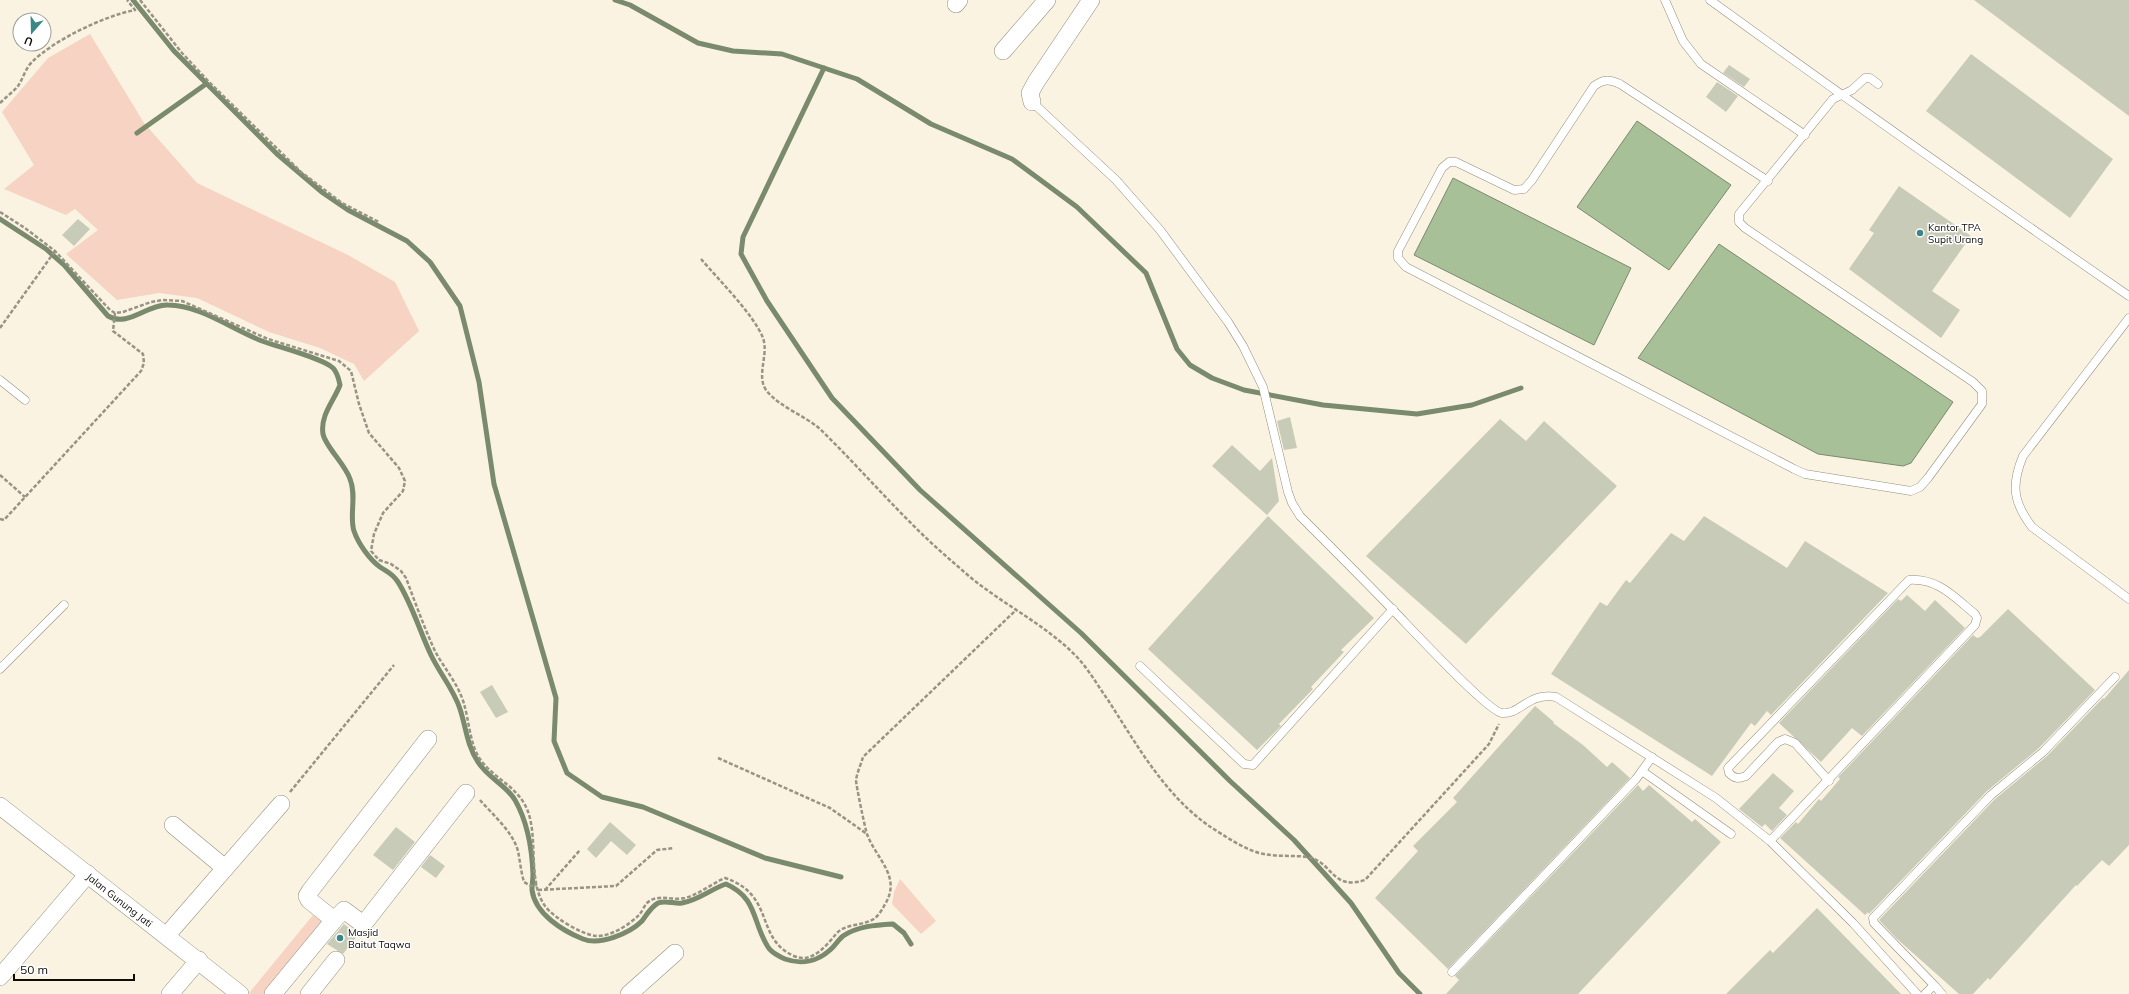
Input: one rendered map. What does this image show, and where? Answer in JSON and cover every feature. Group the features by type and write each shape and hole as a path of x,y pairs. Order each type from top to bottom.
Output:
{"street":[{"path":"1003,51 1047,0"},
{"path":"1032,102 1030,93 1036,82 1091,0"},
{"path":"334,920 309,900 307,896 428,740"},
{"path":"273,994 344,910 360,922 366,921 466,793"},
{"path":"167,935 281,804"},
{"name":"Jalan Gunung Jati","path":"0,806 199,960 240,994"},
{"path":"173,825 225,868"},
{"path":"0,977 88,874"},
{"path":"629,994 675,953"},
{"path":"170,994 199,960"},
{"path":"309,994 336,960"}],"lane":[{"path":"1665,0 1683,41 1701,64 1805,135"},
{"path":"1710,0 1842,96 1895,131 2129,296"},
{"path":"1768,181 1620,84 1610,79 1602,80 1594,86 1532,180 1524,189 1514,190 1456,162 1449,162 1442,168 1398,251 1398,258 1406,267 1794,469 1805,474 1911,492 1920,487 1928,478 1982,404 1982,392 1973,382 1745,228 1739,222 1739,214 1768,181 1833,99 1852,90 1866,78 1870,78 1878,84"},
{"path":"1032,102 1116,180 1160,230 1228,322 1243,346 1263,387 1292,503 1300,516 1465,684 1495,710 1502,713 1515,710 1540,696 1556,697 1716,798 1770,841 1853,923 1917,994"},
{"path":"2129,318 2023,456 2016,474 2015,489 2020,509 2032,527 2129,599"},
{"path":"0,380 25,400"},
{"path":"1770,841 1829,781 1976,625 1977,618 1975,614 1941,586 1922,579 1909,580 1728,768 1729,773 1734,778 1746,776 1778,742 1785,739 1795,743 1829,781"},
{"path":"0,669 64,605"},
{"path":"1140,666 1244,764 1253,765 1393,609"},
{"path":"1942,994 1874,923 1873,918 1991,795 2043,752 2115,677"},
{"path":"1452,972 1642,770 1652,757"},
{"path":"1642,770 1731,834"},
{"path":"1925,994 1934,985"}],"path":[{"path":"0,103 19,85 27,69 43,52 66,37 116,14 135,10 127,0"},
{"path":"140,0 182,53 210,83 301,172 342,203 379,222"},
{"path":"0,212 25,228 54,253 115,314"},
{"path":"0,328 54,253"},
{"path":"701,259 748,315 762,337 766,350 761,378 766,390 777,400 817,426 922,534 973,579 1077,657 1092,676 1156,774 1181,802 1209,826 1246,848 1262,854 1306,857 1315,860 1344,882 1354,884 1365,880 1489,744 1502,713"},
{"path":"115,314 163,300 182,301 268,339 339,361 351,371 358,404 369,434 400,468 405,481 403,491 383,513 374,534 371,551 379,560 391,564 401,571 406,578 436,651 464,703 479,758 492,773 505,782 526,808 532,831 538,895 546,907 560,920 574,928 597,936 616,931 628,924 640,915 647,903 657,897 683,898 698,894 709,885 725,878 736,882 750,892 760,906 768,931 774,942 782,950 795,957 810,957 829,944 838,932 875,919 885,904 891,887 888,871 867,834 856,781 863,757 1016,610"},
{"path":"0,519 4,520 142,371 144,363 143,354 116,336 113,329 115,314"},
{"path":"0,475 25,497"},
{"path":"281,804 394,665"},
{"path":"718,758 830,808 867,834"},
{"path":"466,793 472,792 506,829 518,850 518,862 524,882 531,886 536,885"},
{"path":"538,890 616,886 657,850 674,848"},
{"path":"545,890 580,850"}],"shaded area":[{"path":"90,34 144,123 197,183 348,255 395,282 419,331 364,381 354,364 320,348 269,332 197,298 159,293 117,300 66,254 98,230 75,209 66,215 4,189 34,165 2,112 48,58"},
{"path":"1637,121 1731,185 1669,270 1577,207"},
{"path":"1453,178 1631,268 1594,345 1414,255"},
{"path":"1719,244 1953,402 1911,463 1903,466 1818,454 1638,358"},
{"path":"900,879 936,921 921,934 892,904 894,892"},
{"path":"313,915 324,923 267,994 249,993"}],"building":[{"path":"1974,0 2129,0 2129,116"},
{"path":"1971,54 2113,159 2070,218 1926,111"},
{"path":"1729,65 1750,79 1744,87 1723,73"},
{"path":"1717,82 1738,96 1726,112 1706,97"},
{"path":"1899,186 1971,236 1932,291 1960,310 1941,338 1849,269 1874,233 1869,230"},
{"path":"78,219 90,229 74,246 62,235"},
{"path":"1290,417 1297,448 1284,450 1277,421"},
{"path":"1500,419 1526,441 1544,421 1617,486 1466,644 1366,556"},
{"path":"1232,445 1260,471 1272,458 1279,501 1267,515 1212,466"},
{"path":"1268,516 1374,618 1341,650 1344,652 1311,687 1313,689 1279,724 1281,726 1257,750 1148,649"},
{"path":"1704,516 1787,568 1805,541 1888,593 1771,715 1767,711 1755,726 1751,723 1712,776 1551,674 1600,602 1607,606 1626,580 1630,583 1671,533 1684,541"},
{"path":"1907,595 1925,611 1935,600 1965,628 1862,736 1852,728 1821,762 1779,723 1898,599 1901,601"},
{"path":"2008,609 2095,690 2039,748 1987,791 1869,914 1868,912 1865,915 1780,838 1796,822 1798,824 1819,799 1821,801 1840,779 1838,777 1973,635 1977,638 1980,637"},
{"path":"2129,670 2129,845 2109,866 2102,860 2077,886 2076,885 1990,980 1988,978 1973,994 1959,994 1896,938 1879,920 1995,799 2047,756 2103,698 2104,699"},
{"path":"492,685 508,712 496,718 480,692"},
{"path":"1535,706 1554,722 1553,723 1583,745 1607,767 1612,762 1630,778 1448,969 1375,898 1418,851 1413,846 1457,802 1453,798"},
{"path":"1773,773 1794,791 1779,808 1787,815 1772,831 1765,824 1762,827 1739,809"},
{"path":"1638,785 1643,791 1649,785 1692,822 1695,819 1721,842 1578,994 1446,994 1459,980 1455,976"},
{"path":"610,822 636,845 627,855 611,841 596,858 587,849"},
{"path":"396,827 415,842 393,870 373,855"},
{"path":"430,855 445,866 436,878 421,867"},
{"path":"1817,908 1901,994 1726,994 1770,950 1773,953"},
{"name":"Masjid Baitut Taqwa","path":"344,924 358,935 343,954 327,944"}],"waterway":[{"path":"133,0 174,51 277,154 323,193 348,210 407,241 430,262 460,306 479,382 494,484 556,698 554,741 567,773 602,797 643,807 765,858 841,877"},
{"path":"615,0 630,5 698,43 733,51 782,54 857,79 931,124 1012,159 1077,207 1146,273 1177,349 1190,365 1212,378 1244,390 1323,405 1417,414 1472,405 1521,388"},
{"path":"824,68 743,237 741,254 767,301 832,398 920,490 1081,633 1230,781 1294,840 1351,903 1399,973 1420,994"},
{"path":"137,133 206,84"},
{"path":"0,219 46,249 65,266 108,316 115,319 123,319 130,318 160,306 180,306 204,313 262,341 320,360 333,368 338,376 340,385 325,414 323,434 327,444 344,467 350,479 353,492 352,519 354,531 364,550 372,560 396,579 408,599 431,655 457,702 474,756 486,772 502,785 515,800 523,817 530,845 533,874 532,890 534,899 538,907 551,920 567,931 583,939 590,941 606,940 623,934 637,926 658,903 688,902 726,884 744,896 749,903 769,949 778,956 791,961 804,962 820,957 832,948 843,936 861,928 874,926 893,924 904,933 911,944"}],"place":[{"name":"Kantor TPA Supit Urang","path":"1920,233"},
{"name":"Masjid Baitut Taqwa","path":"340,938"}]}
